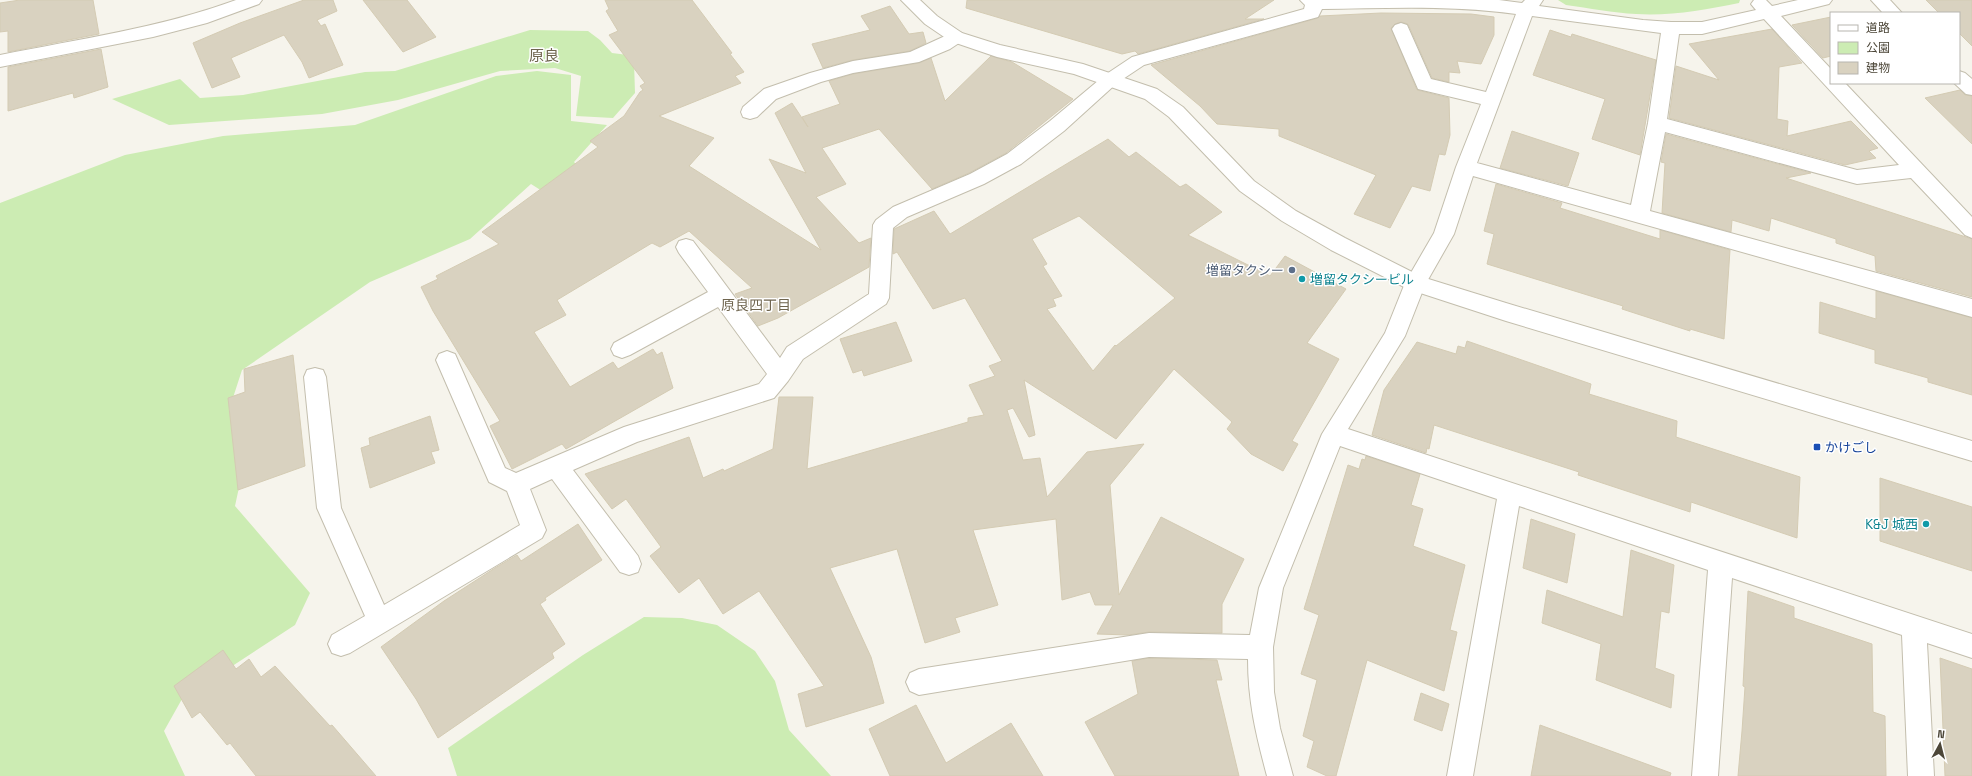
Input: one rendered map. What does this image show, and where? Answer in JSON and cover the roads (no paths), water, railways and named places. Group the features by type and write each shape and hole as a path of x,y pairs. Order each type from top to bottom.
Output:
{"street":[{"path":"0,61 187,23 252,0"},
{"path":"910,0 931,20 956,37 998,51 1077,68 1151,94 1176,112 1247,186 1289,216 1338,244 1416,284 1972,451"},
{"path":"516,484 632,434 766,391 780,375 795,353 879,298 883,224 900,212 977,179 1014,159 1057,126 1111,79 1138,61 1312,13 1311,2 1530,5 1671,28 1702,28 1762,6 1823,0"},
{"path":"1880,0 1893,12"},
{"path":"1280,776 1267,728 1261,692 1260,647 1271,588 1333,434 1394,336 1416,284 1444,234 1466,167 1530,5"},
{"path":"1762,6 1830,79"},
{"path":"1639,216 1657,122 1671,28"},
{"path":"1401,29 1424,84 1492,100"},
{"path":"750,112 770,94 810,79 853,67 913,58 944,45 956,37"},
{"path":"1960,78 1972,89"},
{"path":"1835,84 1972,230"},
{"path":"1657,122 1857,177 1915,170"},
{"path":"1466,167 1972,308"},
{"path":"686,247 780,375"},
{"path":"622,349 721,295"},
{"path":"341,644 534,530 516,484 497,475 448,360"},
{"path":"315,377 329,508 379,621"},
{"path":"1333,434 1972,646"},
{"path":"557,467 629,564"},
{"path":"1460,776 1510,492"},
{"path":"1705,776 1721,563"},
{"path":"1914,627 1921,776"},
{"path":"919,682 1149,645 1260,647"}],"place":[{"name":"増留タクシー","path":"1292,270"},
{"name":"増留タクシービル","path":"1302,279"},
{"name":"かけごし","path":"1817,447"},
{"name":"K&J 城西","path":"1926,524"}],"district":[{"name":"原良","path":"544,55"},
{"name":"原良四丁目","path":"756,305"}]}
